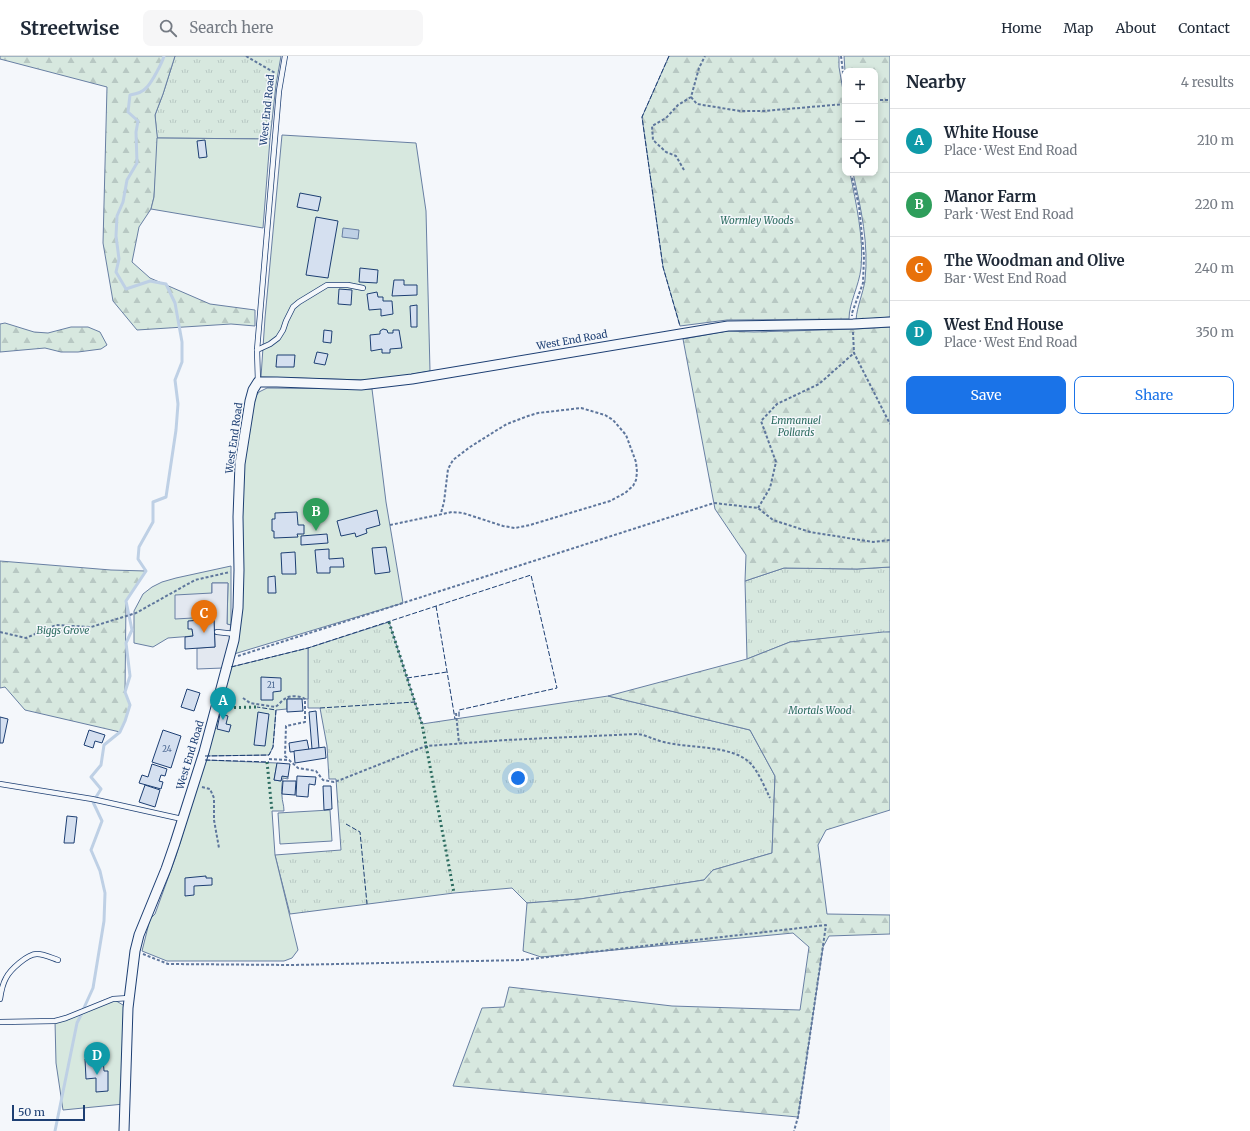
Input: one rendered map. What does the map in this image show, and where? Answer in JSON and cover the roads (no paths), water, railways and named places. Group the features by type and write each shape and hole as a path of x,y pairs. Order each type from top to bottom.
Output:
{"street":[{"name":"West End Road","path":"124,1131 129,998 135,951 139,935 166,869 182,819 235,634 238,608 238,517 240,464 250,401 253,390 258,382 361,386 412,379 728,326 890,322"}],"lane":[{"name":"West End Road","path":"258,382 257,350 279,91 285,56"},
{"path":"257,350 270,344 278,338 293,307 327,285 348,285 363,288"},
{"path":"217,632 235,634"},
{"path":"0,784 92,799 182,819"},
{"path":"0,999 2,986 7,976 22,961 38,954 58,960"},
{"path":"0,1022 55,1021 113,999 129,998"}],"water":[{"path":"343,228 359,230 358,239 342,237"}],"waterway":[{"path":"83,1010 93,988 104,921 105,893 100,871 91,850 102,821 93,802 101,789 91,777 101,765 104,745 120,732 130,705 125,692 130,676 126,643 132,630 126,601 146,571 138,559 139,547 153,522 153,502 166,497 176,430 178,404 175,380 182,362 182,342 175,303 166,284 150,281 126,289 116,272 119,259 116,236 117,216 123,202 127,180 137,163 136,132 138,121 128,112 130,95 140,92 147,87 157,72 164,56"},
{"path":"55,1131 77,1023 82,1013"}],"place":[{"name":"Manor Farm","path":"316,531"},
{"name":"The Woodman and Olive","path":"204,633"},
{"name":"White House","path":"223,720"},
{"name":"West End House","path":"97,1075"}],"park label":[{"name":"Wormley Woods","path":"757,220"},
{"name":"Emmanuel Pollards","path":"796,426"},
{"name":"Biggs Grove","path":"63,630"},
{"name":"Mortals Wood","path":"820,710"}]}
